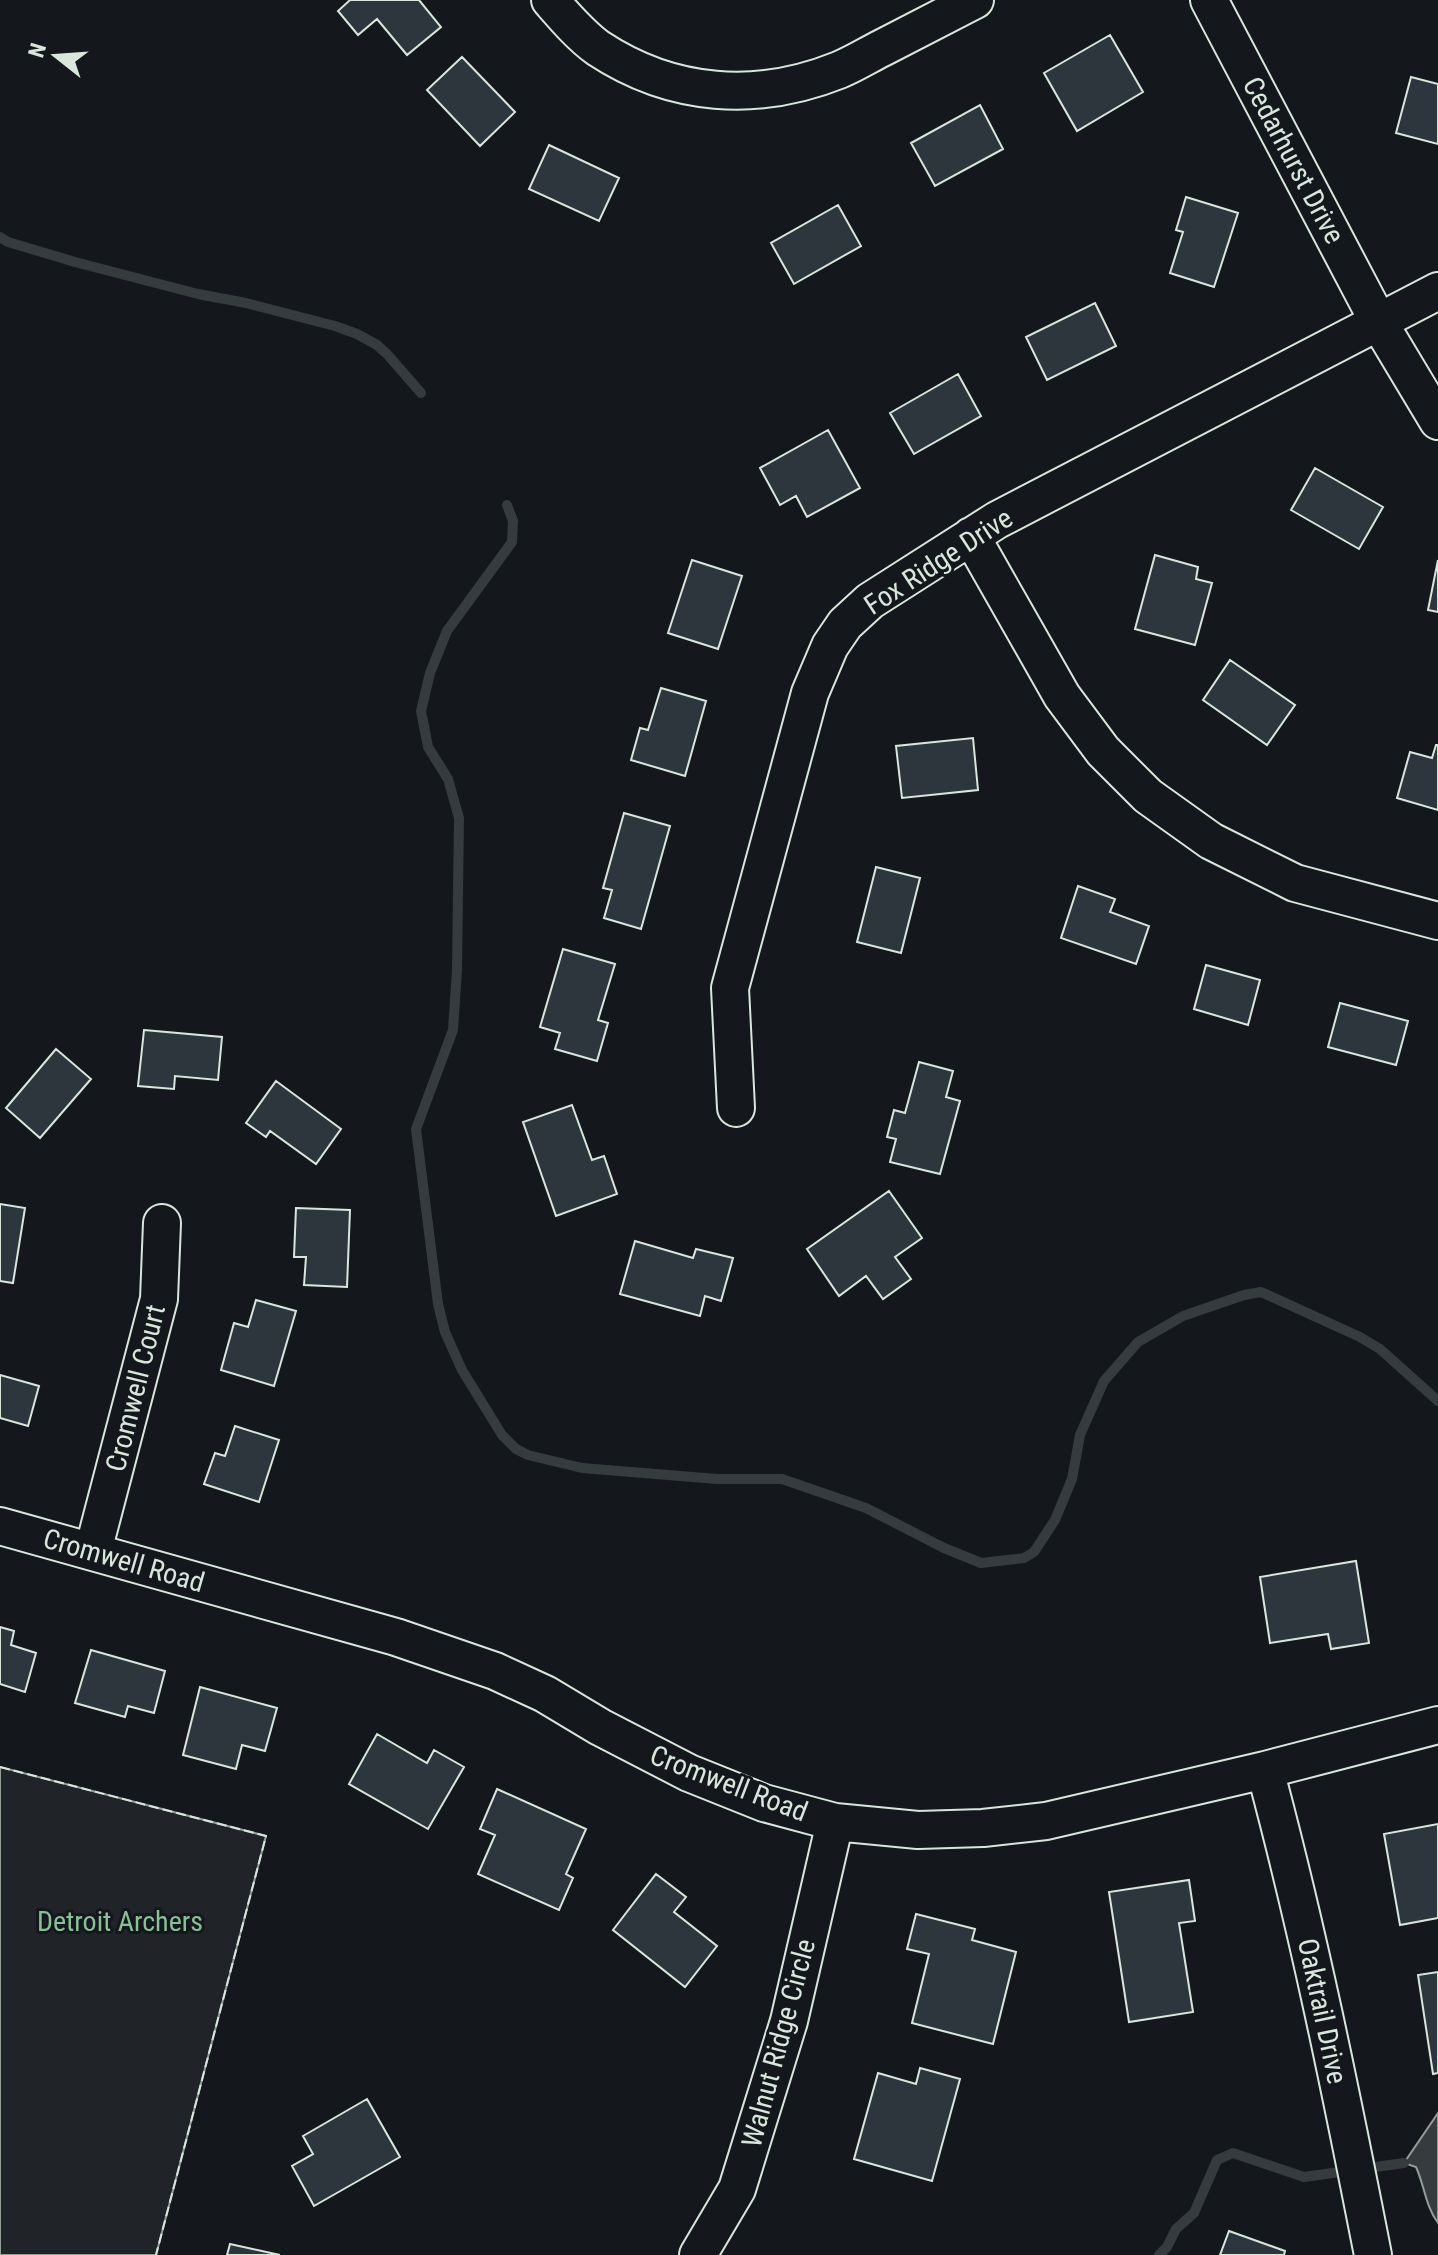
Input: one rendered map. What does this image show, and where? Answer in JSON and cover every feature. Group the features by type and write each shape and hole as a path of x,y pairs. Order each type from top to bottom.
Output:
{"street":[{"path":"550,0 596,47 668,82 709,90 777,89 839,70 975,0"},
{"name":"Cedarhurst Drive","path":"1209,0 1378,321 1438,421"},
{"name":"Fox Ridge Drive","path":"736,1108 730,988 810,693 830,646 845,624 870,601 997,520 1438,291"},
{"path":"971,536 1062,696 1103,751 1148,796 1211,841 1295,883 1438,921"},
{"name":"Cromwell Court","path":"93,1551 159,1299 162,1223"},
{"name":"Cromwell Road","path":"0,1526 396,1637 495,1671 545,1694 600,1727 689,1773 764,1803 835,1822 918,1830 1030,1823 1265,1770 1438,1725"},
{"name":"Oaktrail Drive","path":"1265,1770 1333,2051 1373,2255"},
{"name":"Walnut Ridge Circle","path":"698,2255 737,2189 789,2021 835,1822"}],"green space":[{"name":"Detroit Archers","path":"0,1767 266,1836 156,2255 0,2255"}],"shaded area":[{"path":"1438,2113 1438,2223 1416,2167 1404,2163"}],"building":[{"path":"350,0 419,0 441,27 407,55 377,19 358,35 338,11"},
{"path":"1110,35 1143,92 1077,131 1044,73"},
{"path":"462,57 515,112 480,146 427,90"},
{"path":"1411,77 1438,84 1438,144 1396,133"},
{"path":"980,105 1003,149 935,186 911,143"},
{"path":"549,145 619,178 599,221 529,189"},
{"path":"1186,197 1238,213 1214,287 1170,273 1183,232 1176,230"},
{"path":"838,205 861,246 794,284 771,243"},
{"path":"1095,303 1116,346 1047,380 1026,337"},
{"path":"958,374 981,416 914,454 890,413"},
{"path":"828,430 860,488 807,517 796,496 780,505 760,468"},
{"path":"1315,468 1383,507 1359,549 1291,510"},
{"path":"1155,555 1198,567 1196,579 1212,583 1195,645 1135,629"},
{"path":"692,560 742,576 718,649 668,633"},
{"path":"1438,560 1438,612 1428,610"},
{"path":"1230,660 1295,705 1267,745 1203,700"},
{"path":"661,688 706,701 685,776 631,760 640,728 648,730"},
{"path":"973,738 978,790 902,798 896,746"},
{"path":"1436,745 1438,810 1397,798 1410,752 1432,758"},
{"path":"624,813 670,826 641,929 604,918 612,890 603,888"},
{"path":"876,867 920,878 901,953 857,942"},
{"path":"1078,886 1115,899 1110,912 1149,926 1136,964 1061,938"},
{"path":"563,949 615,964 598,1020 608,1023 597,1061 555,1049 560,1033 540,1027"},
{"path":"1206,965 1260,980 1248,1025 1194,1009"},
{"path":"1340,1003 1408,1021 1396,1065 1328,1047"},
{"path":"144,1030 222,1037 218,1080 175,1076 174,1089 138,1086"},
{"path":"56,1049 91,1079 40,1138 6,1108"},
{"path":"919,1062 953,1071 946,1097 960,1101 940,1174 890,1162 896,1139 887,1137 894,1110 905,1113"},
{"path":"276,1081 341,1129 316,1164 270,1131 266,1137 246,1123"},
{"path":"572,1105 592,1160 604,1156 617,1194 556,1216 523,1122"},
{"path":"889,1191 922,1238 895,1257 911,1279 883,1299 866,1276 839,1296 807,1249"},
{"path":"0,1204 25,1208 13,1283 0,1281"},
{"path":"296,1208 350,1210 347,1287 304,1285 306,1257 294,1257"},
{"path":"635,1241 693,1258 696,1249 733,1258 721,1301 705,1296 700,1316 620,1294"},
{"path":"256,1300 296,1311 274,1386 221,1370 234,1323 248,1327"},
{"path":"0,1375 39,1386 28,1426 0,1418"},
{"path":"235,1426 279,1440 259,1502 204,1484 215,1453 225,1456"},
{"path":"1356,1561 1369,1643 1331,1649 1328,1634 1270,1643 1260,1577"},
{"path":"0,1627 14,1631 11,1645 36,1653 25,1692 0,1684"},
{"path":"91,1650 165,1671 154,1713 128,1706 125,1717 75,1703"},
{"path":"200,1687 277,1708 265,1751 242,1745 236,1769 183,1755"},
{"path":"377,1734 427,1763 434,1750 464,1767 428,1829 349,1784"},
{"path":"497,1789 586,1829 566,1874 573,1878 559,1910 478,1874 495,1835 480,1829"},
{"path":"1438,1824 1438,1918 1400,1925 1384,1834"},
{"path":"656,1874 686,1897 674,1912 717,1946 685,1987 613,1930"},
{"path":"1189,1880 1195,1921 1179,1923 1193,2012 1129,2022 1109,1892"},
{"path":"916,1914 975,1929 972,1940 1016,1952 993,2044 912,2023 929,1954 907,1949"},
{"path":"1438,1972 1438,2073 1433,2074 1418,1975"},
{"path":"920,2068 960,2079 932,2181 854,2159 878,2073 916,2084"},
{"path":"367,2099 400,2157 314,2206 292,2166 313,2154 303,2136"},
{"path":"1229,2231 1285,2251 1284,2255 1220,2255"},
{"path":"230,2244 280,2255 227,2255"}],"waterway":[{"path":"0,237 75,262 198,294 246,303 357,334 387,354 421,393"},
{"path":"507,505 513,521 512,542 447,631 430,673 421,711 428,747 448,779 459,818 453,1030 416,1129 438,1304 445,1332 462,1370 502,1435 516,1449 528,1455 582,1468 717,1479 782,1479 866,1508 944,1548 981,1563 1024,1558 1034,1552 1055,1520 1072,1479 1080,1435 1104,1381 1138,1342 1183,1316 1261,1292 1380,1349 1438,1401"},
{"path":"1159,2255 1176,2229 1194,2213 1217,2160 1233,2153 1304,2177 1404,2163"}],"fence":[{"path":"0,1767 266,1836 156,2255"}]}
